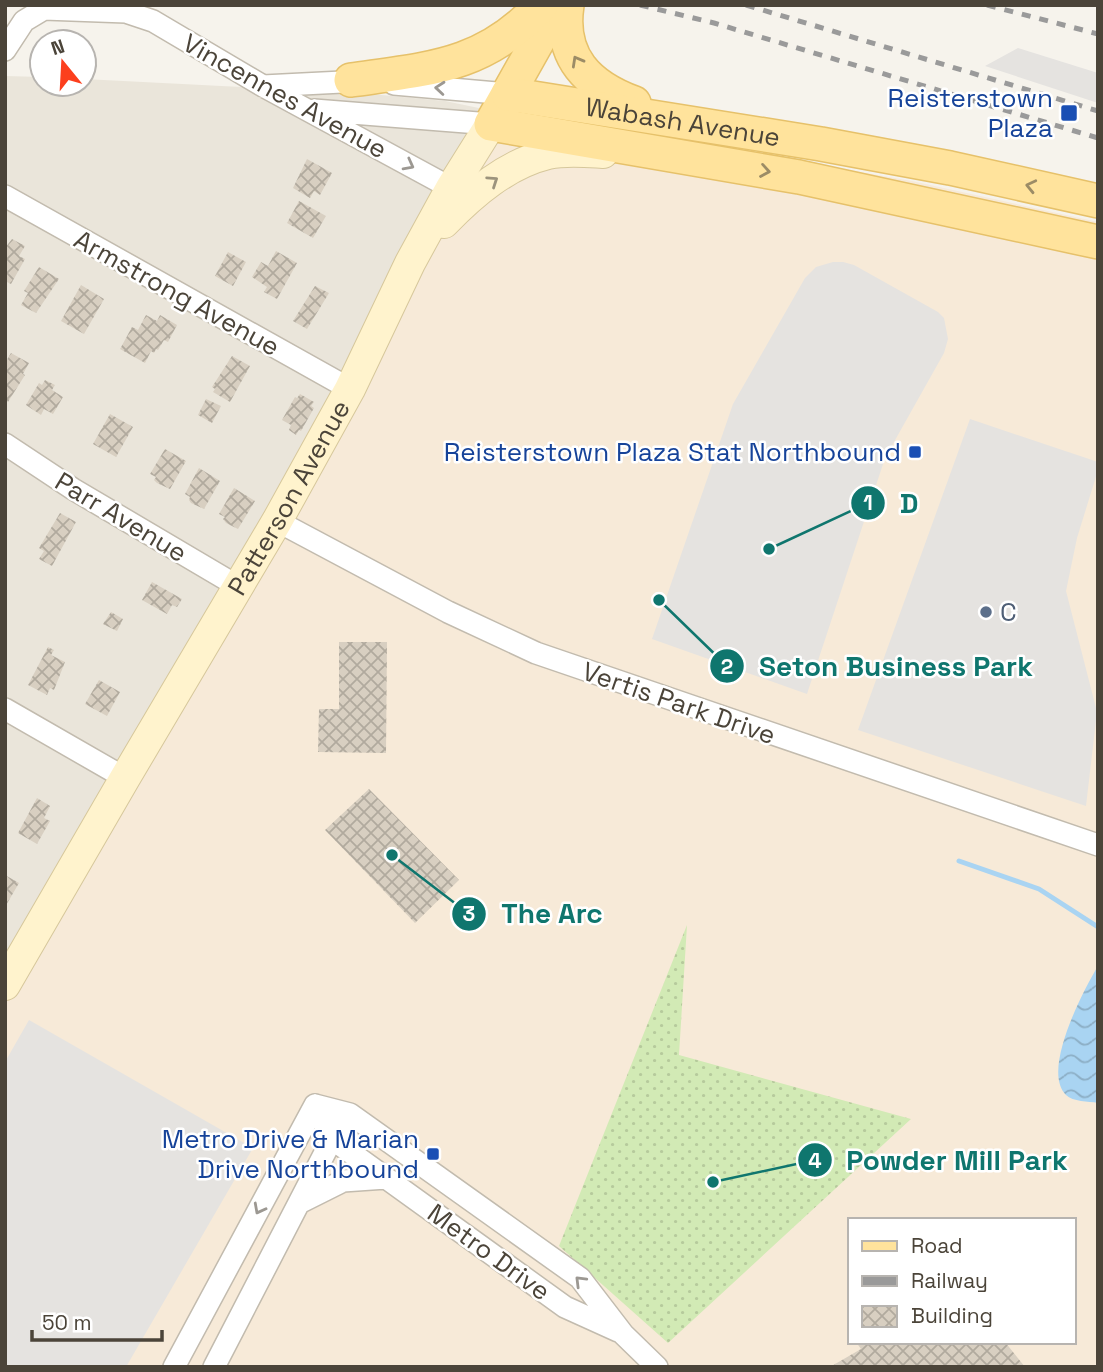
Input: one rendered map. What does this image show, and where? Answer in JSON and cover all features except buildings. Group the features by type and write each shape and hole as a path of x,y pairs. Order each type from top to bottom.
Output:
{"main road":[{"path":"351,80 419,70 457,62 480,53 507,36 541,5"},
{"name":"Patterson Avenue","path":"8,973 277,521 350,388 410,263 558,5"},
{"path":"567,5 565,23 572,52 579,67 592,82 610,94 699,124"},
{"name":"Wabash Avenue","path":"508,94 821,144 950,168 1098,201"},
{"name":"Wabash Avenue","path":"491,124 698,159 929,204 1098,242"},
{"path":"410,263 472,195 510,169 549,154 582,152 698,159"}],"street":[{"name":"Vincennes Avenue","path":"5,50 19,27 34,13 44,9 138,15 452,188"},
{"name":"Wabash Avenue","path":"263,86 351,80 508,94"},
{"name":"Wabash Avenue","path":"305,109 491,124"},
{"name":"Armstrong Avenue","path":"5,197 350,388"},
{"name":"Parr Avenue","path":"5,444 73,489 239,587"},
{"name":"Vertis Park Drive","path":"277,521 449,612 536,653 1098,845"},
{"path":"5,709 125,778"},
{"path":"174,1367 315,1105"},
{"name":"Metro Drive","path":"315,1105 350,1114 580,1279 623,1334 657,1367"},
{"name":"Metro Drive","path":"315,1105 332,1139 565,1307 623,1334"},
{"path":"214,1367 332,1139 350,1114"},
{"path":"299,1203 343,1181 386,1178"}],"shaded area":[{"path":"1018,48 1098,73 1098,103 985,66"},
{"path":"5,76 28,77 28,98 98,98 98,80 360,93 445,101 498,112 5,978"},
{"path":"498,112 632,132 912,181 1098,222 1098,1367 5,1367 5,978"},
{"path":"833,262 854,265 938,312 944,318 948,339 944,353 885,458 807,694 652,639 733,404 805,278 816,267"},
{"name":"C","path":"970,419 1098,462 1066,591 1097,712 1086,806 858,730"},
{"path":"29,1020 253,1148 126,1367 5,1367 5,1062"}],"green space":[{"path":"687,925 679,1055 911,1119 668,1343 559,1246"}],"water":[{"path":"1098,966 1098,1103 1077,1100 1066,1095 1060,1084 1058,1068 1067,1031"}],"waterway":[{"path":"959,861 1039,889 1098,927"}],"railway":[{"path":"640,5 714,23 1098,138"},
{"path":"746,5 1098,111"},
{"path":"987,5 1098,34"}],"place":[{"name":"Reisterstown Plaza","path":"1069,113"},
{"name":"Reisterstown Plaza Stat Northbound","path":"915,452"},
{"name":"D","path":"769,549"},
{"name":"Seton Business Park","path":"659,600"},
{"name":"C","path":"986,612"},
{"name":"The Arc","path":"392,855"},
{"name":"Metro Drive & Marian Drive Northbound","path":"433,1154"},
{"name":"Powder Mill Park","path":"713,1182"}]}
